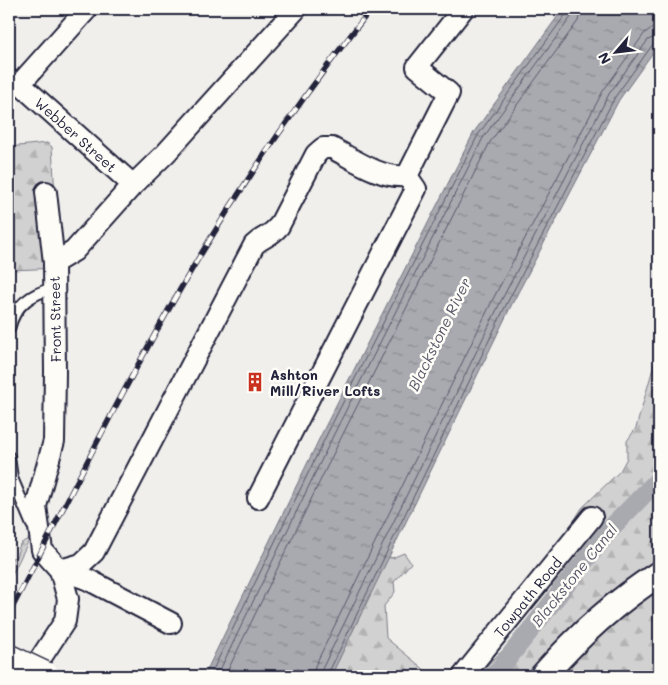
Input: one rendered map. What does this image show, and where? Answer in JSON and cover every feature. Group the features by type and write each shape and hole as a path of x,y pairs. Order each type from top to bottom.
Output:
{"main road":[{"path":"9,659 45,676"}],"street":[{"path":"14,79 87,9"},
{"name":"Front Street","path":"42,550 36,506 54,442 54,263 74,251 133,185 166,153 296,9"},
{"path":"407,176 449,93 417,67 463,9"},
{"name":"Webber Street","path":"14,79 133,185"},
{"path":"60,570 81,564 94,552 254,245 259,239 270,236 278,226 316,154 323,148 332,148 381,173 395,177 407,176"},
{"path":"258,498 416,189 407,176"},
{"path":"46,192 54,263"},
{"name":"Towpath Road","path":"463,676 592,518"},
{"path":"29,676 65,620 68,599 60,570 42,550"},
{"path":"60,570 87,579 170,623"},
{"path":"543,676 591,627 624,598 659,574"}],"lane":[{"path":"9,329 18,306 37,292 55,288"},
{"path":"9,457 12,478 42,550"}],"green space":[{"path":"47,143 52,147 58,268 12,270 9,276 9,147"},
{"path":"659,347 659,676 476,676 502,651 535,639 541,619 555,598 552,586 562,565 563,539 582,508 620,471 627,458 627,441 636,428"},
{"path":"31,537 9,581 9,559 16,557 20,544"},
{"path":"382,553 392,558 404,553 411,563 394,582 395,592 384,606 386,638 432,676 315,676"}],"water":[{"name":"Blackstone River","path":"563,9 659,9 659,44 619,100 511,306 331,676 204,676 324,429 474,132"}],"waterway":[{"name":"Blackstone Canal","path":"494,676 610,529 659,479"}],"railway":[{"path":"9,614 123,393 195,264 279,134 324,70 371,9"}],"place":[{"name":"Ashton Mill/River Lofts","path":"255,382"}]}
